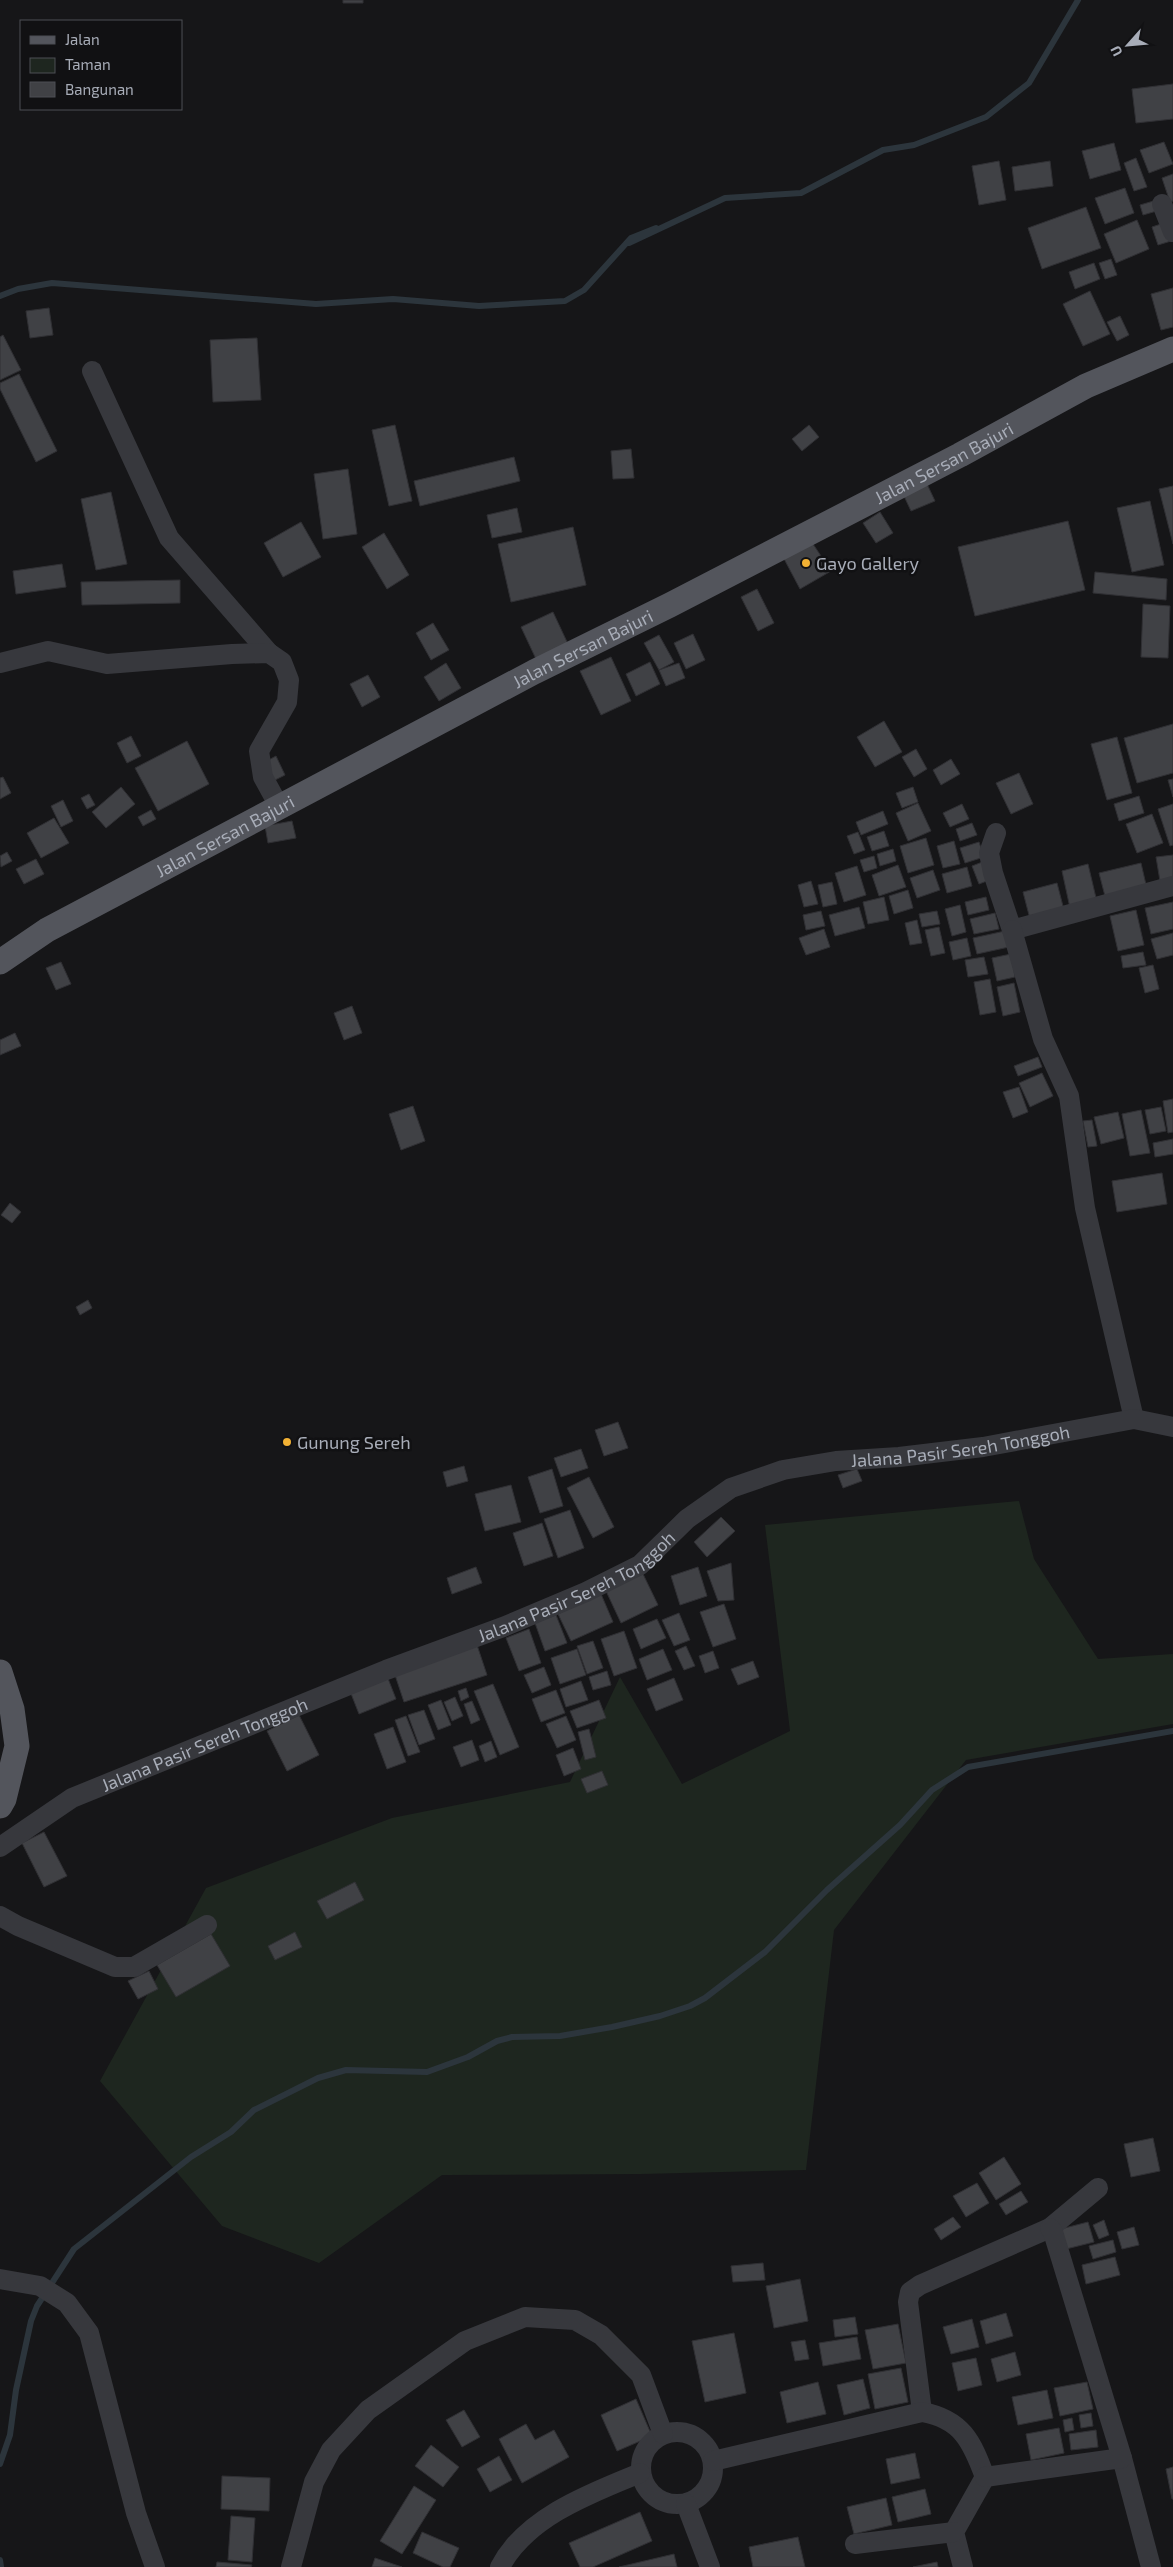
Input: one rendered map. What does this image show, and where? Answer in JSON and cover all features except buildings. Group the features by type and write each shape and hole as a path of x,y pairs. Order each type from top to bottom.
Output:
{"main road":[{"name":"Jalan Sersan Bajuri","path":"0,962 48,930 534,672 670,605 960,455 1086,386 1173,349"},
{"path":"0,1672 6,1711 17,1746 4,1799 0,1806"}],"street":[{"path":"1162,204 1173,232"},
{"path":"92,371 169,538 269,653 282,662 289,680 287,702 259,751 263,777 280,808"},
{"path":"0,663 48,651 107,664 269,653"},
{"path":"996,833 989,854 993,873 1012,930 1043,1039 1069,1096 1085,1208 1134,1419"},
{"path":"1012,930 1173,886"},
{"name":"Jalana Pasir Sereh Tonggoh","path":"0,1847 72,1798 386,1670 503,1627 586,1592 640,1565 687,1519 731,1488 783,1470 836,1461 900,1457 983,1447 1134,1419 1173,1427"},
{"path":"0,1916 18,1926 115,1967 134,1967 207,1925"},
{"path":"922,2412 908,2302 910,2292 938,2277 1050,2228 1098,2188"},
{"path":"1050,2228 1122,2458 1151,2567"},
{"path":"0,2279 40,2286 67,2303 89,2333 136,2513 155,2567"},
{"path":"291,2567 314,2482 331,2450 368,2410 465,2341 525,2317 575,2320 601,2334 641,2375 663,2434"},
{"path":"712,2461 922,2412 938,2415 954,2423 969,2440 985,2477"},
{"path":"676,2431 694,2436 708,2449 712,2461 713,2475 708,2488 699,2498 686,2504 671,2504 656,2498 643,2483 640,2473 641,2460 645,2449 653,2440 663,2434 676,2431"},
{"path":"985,2477 1122,2458"},
{"path":"500,2567 524,2536 568,2503 640,2473"},
{"path":"962,2567 954,2532 985,2477"},
{"path":"686,2504 710,2567"},
{"path":"855,2544 954,2532"}],"green space":[{"path":"1019,1501 1034,1559 1098,1659 1173,1654 1173,1724 966,1760 834,1930 806,2170 641,2174 442,2175 319,2263 222,2226 100,2081 206,1888 392,1818 570,1782 620,1677 682,1784 790,1731 765,1525"}],"waterway":[{"path":"0,296 18,289 52,283 316,304 393,299 479,306 565,301 584,290 631,238 656,228 629,243 725,198 801,193 883,150 914,145 986,117 1029,83 1078,0"},
{"path":"0,2464 10,2435 16,2390 31,2321 37,2306 74,2249 191,2157 231,2132 254,2110 318,2078 346,2070 427,2072 468,2057 497,2041 512,2037 560,2036 612,2027 660,2016 690,2006 705,1998 765,1952 827,1890 900,1825 932,1790 968,1767 1173,1731"},
{"path":"0,2560 1,2567"}],"place":[{"name":"Gayo Gallery","path":"806,563"},
{"name":"Gunung Sereh","path":"287,1442"}]}
